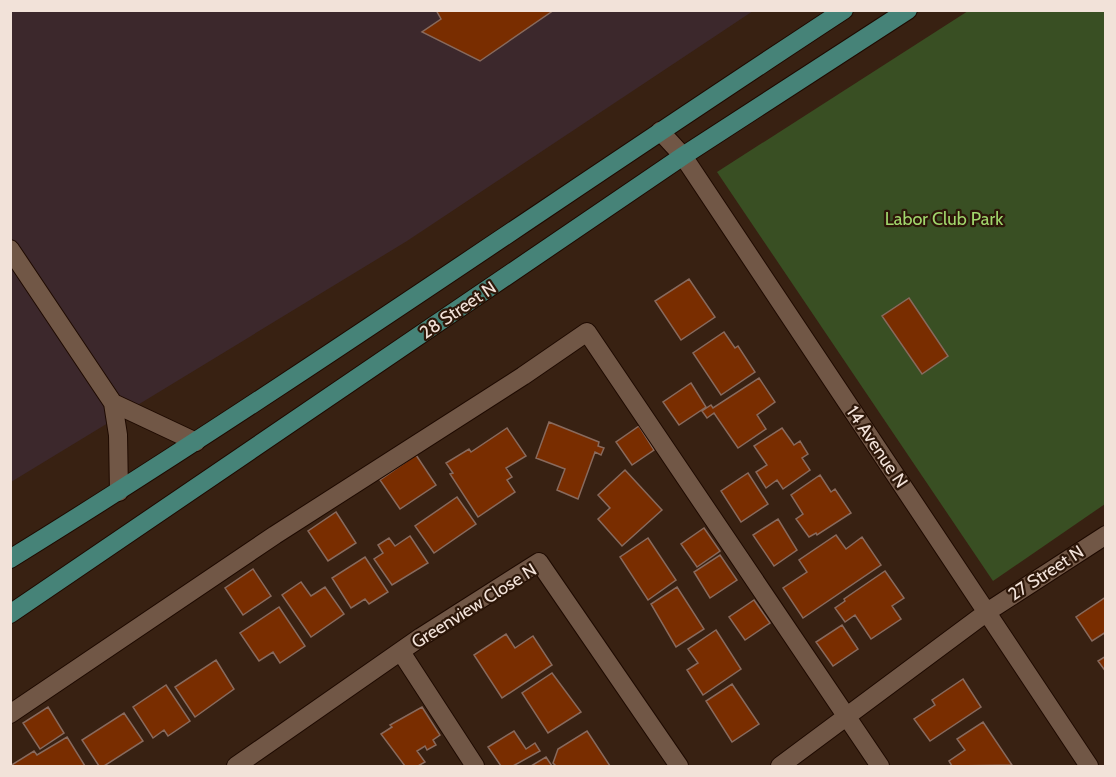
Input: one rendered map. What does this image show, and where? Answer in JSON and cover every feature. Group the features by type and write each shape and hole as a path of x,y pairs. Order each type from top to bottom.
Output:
{"main road":[{"name":"28 Street N","path":"10,560 196,442 844,10"},
{"name":"28 Street N","path":"10,614 683,156 908,10"}],"street":[{"name":"14 Avenue N","path":"660,131 683,156 1089,766"},
{"path":"10,249 113,403 118,435 119,492"},
{"path":"10,714 275,535 485,401 587,332 880,766"},
{"path":"113,403 196,442"},
{"name":"27 Street N","path":"987,612 1106,535"},
{"name":"Greenview Close N","path":"236,766 401,652 539,562 564,594 679,766"},
{"path":"780,766 987,612"},
{"path":"401,652 475,766"}],"shaded area":[{"path":"11,11 753,11 407,241 11,482"}],"green space":[{"name":"Labor Club Park","path":"968,11 1105,11 1105,504 993,581 717,172"}],"building":[{"path":"436,10 554,10 480,61 422,32 441,19"},
{"path":"689,279 715,317 681,340 655,301"},
{"path":"909,298 948,356 922,374 882,316"},
{"path":"724,332 735,348 738,346 755,372 721,395 693,353"},
{"path":"759,378 775,402 757,415 766,429 738,448 714,413 707,418 702,411 711,405 713,408"},
{"path":"691,383 706,407 679,425 663,402"},
{"path":"549,422 599,442 598,446 604,448 601,455 595,452 578,499 557,490 565,469 536,458"},
{"path":"639,426 654,450 632,465 616,442"},
{"path":"507,428 526,456 506,468 512,477 507,480 515,492 478,517 450,474 453,473 446,463 469,449 471,452"},
{"path":"782,428 794,445 800,441 808,454 802,458 810,470 783,489 777,480 766,488 756,472 767,465 754,446"},
{"path":"416,455 436,485 400,509 380,480"},
{"path":"625,470 662,510 622,546 598,519 610,508 598,495"},
{"path":"748,473 768,504 741,522 721,491"},
{"path":"820,475 831,492 835,489 851,513 817,535 816,533 809,537 796,519 803,514 791,495"},
{"path":"457,497 476,524 434,553 415,526"},
{"path":"336,512 356,543 328,561 308,531"},
{"path":"778,519 797,550 774,566 753,535"},
{"path":"704,528 720,551 697,567 681,544"},
{"path":"836,535 846,549 862,537 881,565 803,618 783,588 807,572 799,560"},
{"path":"410,536 428,563 392,585 374,559 383,553 378,545 389,538 395,546"},
{"path":"648,538 676,580 648,600 620,557"},
{"path":"720,555 737,580 710,598 694,572"},
{"path":"365,557 388,592 369,604 365,599 351,608 332,578"},
{"path":"253,569 271,596 243,615 225,588"},
{"path":"885,571 904,598 892,606 901,619 871,639 855,615 845,622 835,608 845,601 844,599"},
{"path":"301,582 311,596 325,587 344,614 311,637 282,595"},
{"path":"677,587 704,629 676,647 651,604"},
{"path":"1106,597 1106,632 1092,641 1076,617"},
{"path":"754,600 770,623 745,640 729,617"},
{"path":"279,607 305,646 280,663 273,652 259,661 240,633"},
{"path":"842,625 858,649 833,666 816,642"},
{"path":"716,630 741,669 703,695 687,670 698,663 688,649"},
{"path":"506,634 515,648 533,636 552,665 502,698 474,655"},
{"path":"1106,656 1106,672 1098,661"},
{"path":"216,660 234,689 195,717 175,687"},
{"path":"552,673 581,712 548,733 522,693"},
{"path":"963,679 981,707 930,741 914,719 935,705 932,700"},
{"path":"732,684 759,724 732,742 706,701"},
{"path":"166,685 190,721 168,736 164,730 153,738 133,707"},
{"path":"48,707 64,733 40,749 23,723"},
{"path":"422,707 440,735 433,740 436,745 427,750 425,746 417,751 425,762 418,766 405,766 381,734 392,727 390,725"},
{"path":"124,713 143,741 104,766 99,766 82,740"},
{"path":"983,722 1012,765 952,766 949,761 965,750 957,739"},
{"path":"514,731 526,749 535,743 540,751 513,766 501,766 488,747"},
{"path":"587,731 610,766 556,766 553,763 558,749"},
{"path":"67,737 85,766 10,766 34,751 37,755"},
{"path":"546,757 552,766 531,766"}]}
